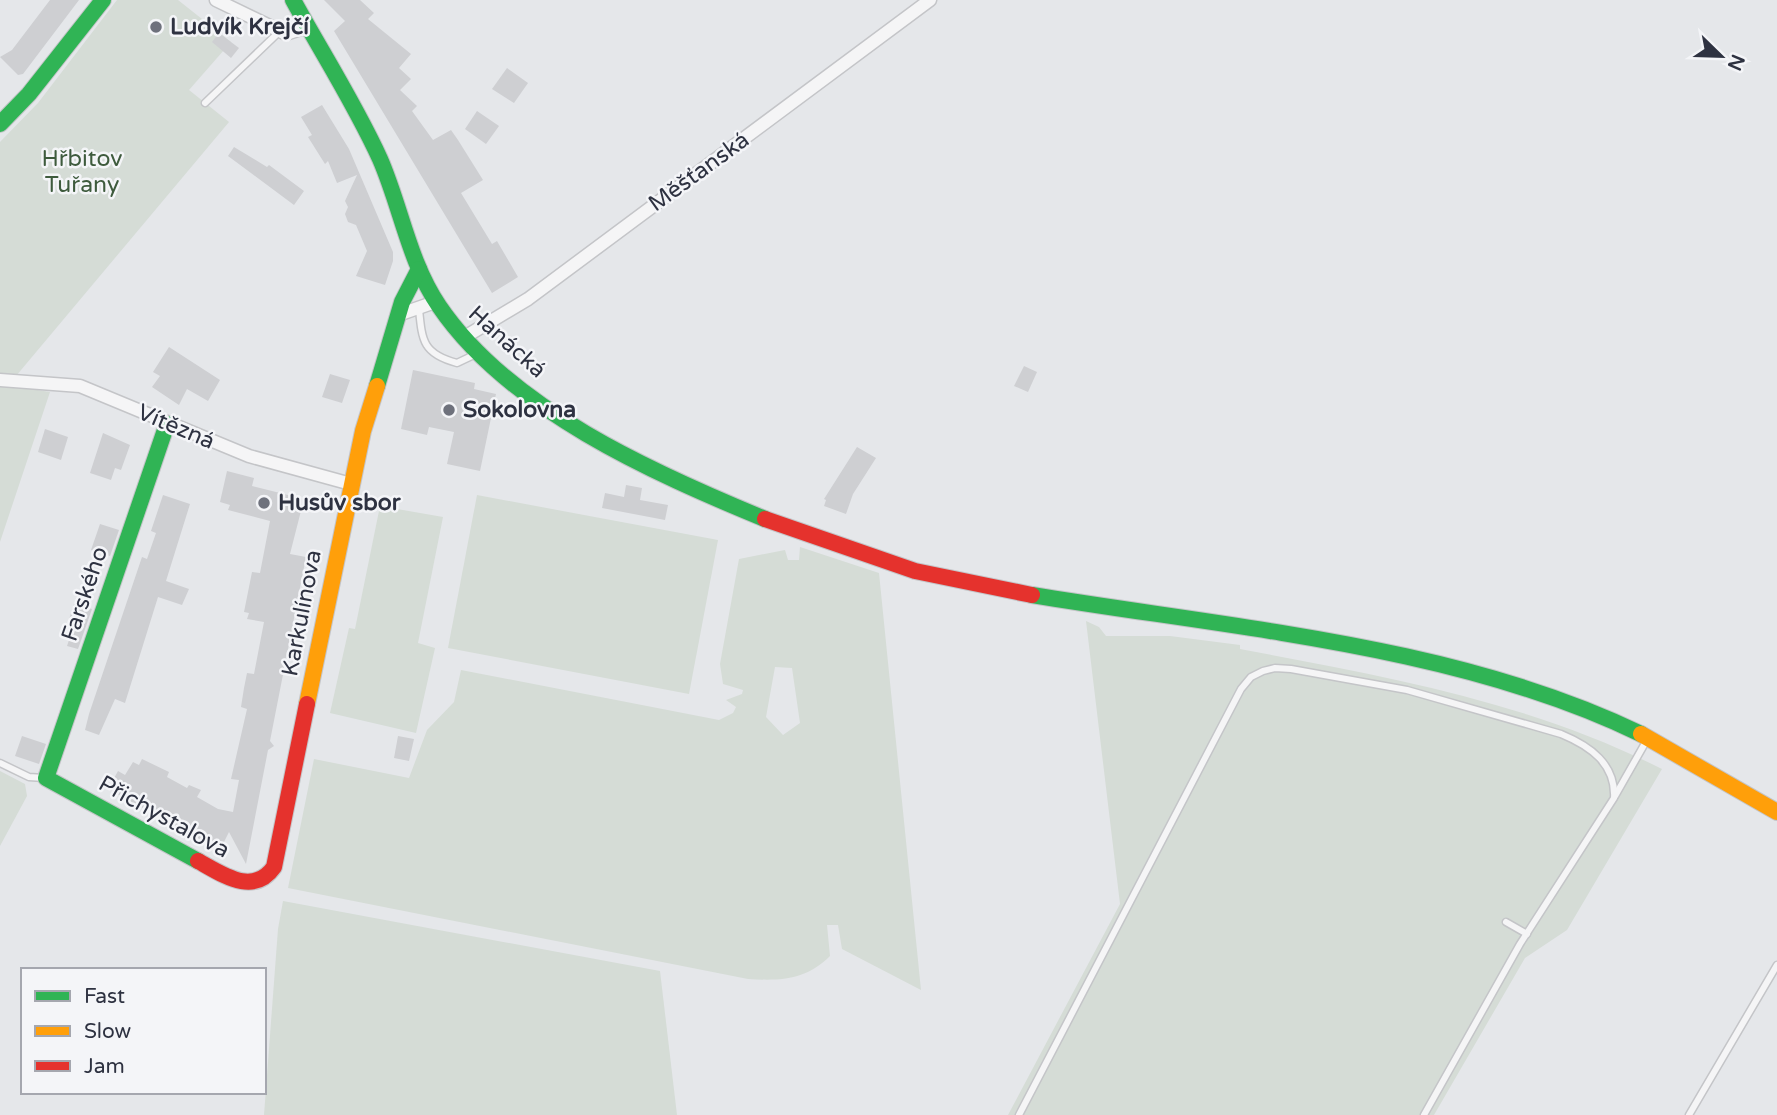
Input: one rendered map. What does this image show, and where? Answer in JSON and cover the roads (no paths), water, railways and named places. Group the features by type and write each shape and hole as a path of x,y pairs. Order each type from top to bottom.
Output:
{"street":[{"path":"0,124 29,94 103,0"},
{"path":"216,0 278,32 293,34 307,27"},
{"name":"Hanácká","path":"293,0 376,151 419,268 435,302 478,353 561,416 610,446 679,481 790,529 868,557 978,584 1297,636 1451,669 1587,709 1649,737 1777,812"},
{"name":"Měšťanská","path":"463,338 528,299 930,0"},
{"name":"Karkulínova","path":"264,878 274,867 351,484 370,404 398,315 419,268"},
{"path":"398,315 435,302"},
{"name":"Vítězná","path":"0,380 80,386 249,456 351,484"},
{"name":"Farského","path":"46,778 167,424"},
{"name":"Přichystalova","path":"46,778 231,879 246,882 264,878"}],"lane":[{"path":"205,103 278,32"},
{"path":"419,309 423,339 432,353 457,363 478,353"},
{"path":"1019,1115 1230,709 1251,677 1275,668 1291,669 1407,690 1561,734 1580,742 1606,763 1615,781 1614,798"},
{"path":"1424,1115 1527,934 1614,798 1649,737"},
{"path":"0,763 29,777 46,778"},
{"path":"1506,922 1527,934"},
{"path":"1689,1115 1777,964"}],"place":[{"name":"Ludvík Krejčí","path":"156,27"},
{"name":"Sokolovna","path":"449,410"},
{"name":"Husův sbor","path":"264,503"}],"park label":[{"name":"Hřbitov Tuřany","path":"82,172"}]}
